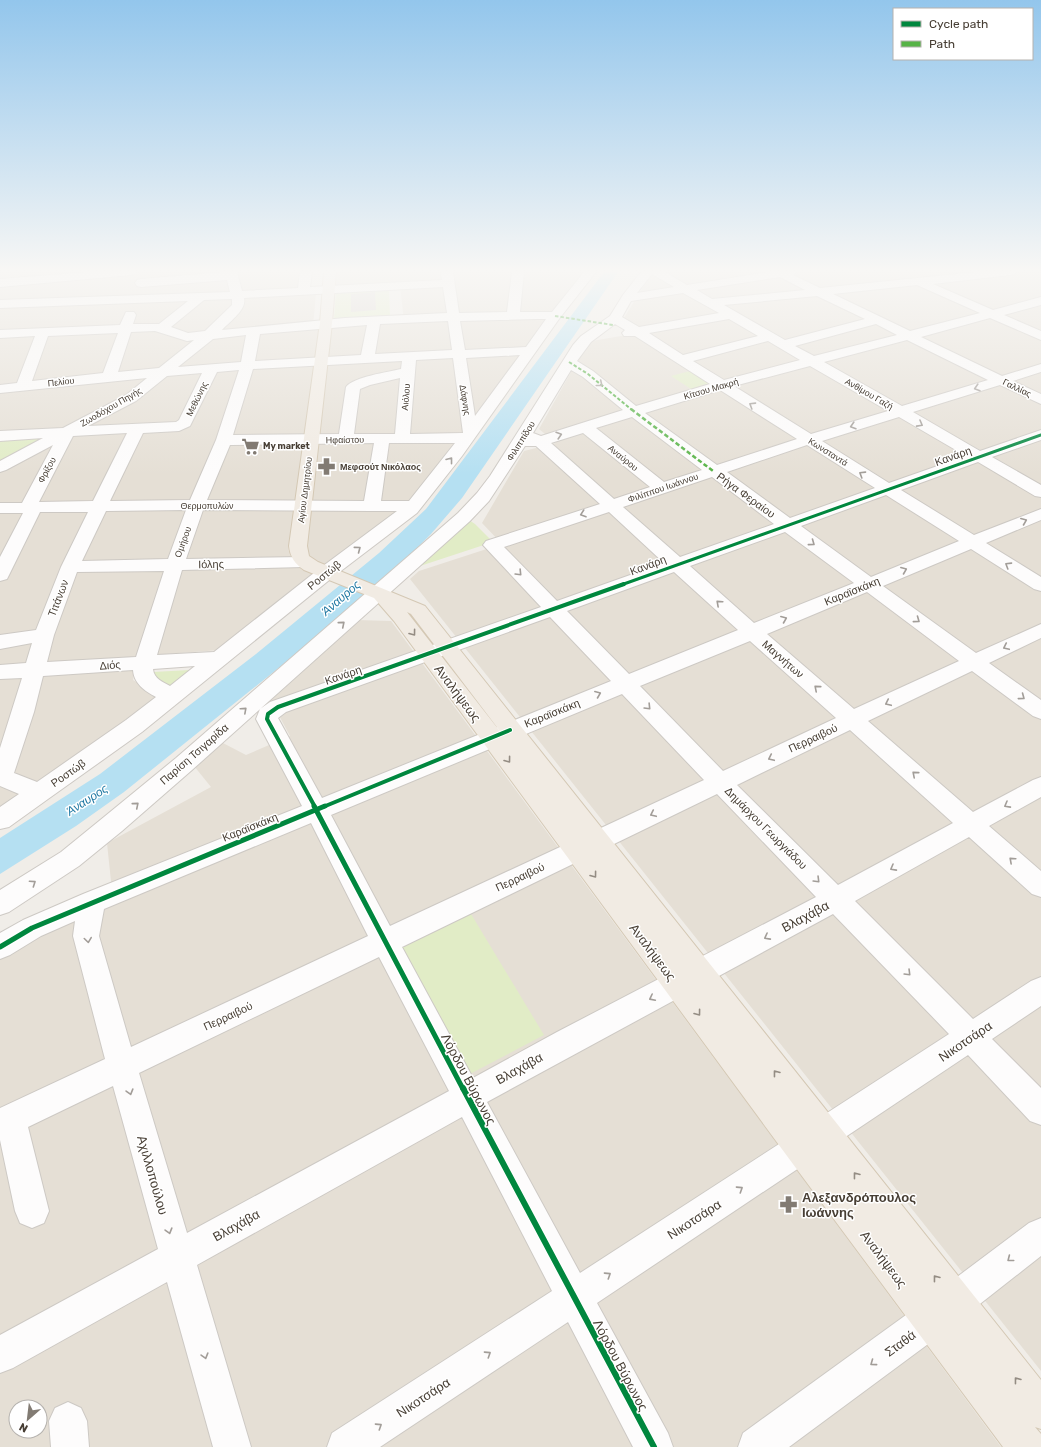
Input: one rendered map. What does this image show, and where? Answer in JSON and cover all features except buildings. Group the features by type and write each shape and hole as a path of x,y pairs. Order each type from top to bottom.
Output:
{"main road":[{"name":"Αγίου Δημητρίου","path":"304,562 298,552 302,506 324,340"},
{"path":"304,562 329,574 378,592"},
{"name":"Αναλήψεως","path":"378,592 401,617 439,651 586,846 942,1311 1027,1447"},
{"name":"Αναλήψεως","path":"942,1311 1041,1410"}],"street":[{"path":"22,386 40,340"},
{"path":"109,377 122,340"},
{"name":"Ζωοδόχου Πηγής","path":"0,467 131,398 203,340"},
{"name":"Ομήρου","path":"173,696 145,680 142,674 144,662 175,564 196,505 224,440 248,366 252,340"},
{"path":"367,358 370,340"},
{"name":"Δάφνης","path":"456,340 468,435"},
{"name":"Ροστώβ","path":"0,820 134,726 414,506 538,340"},
{"name":"Φιλιππίδου","path":"378,592 477,504 528,439 569,362 578,348 586,340"},
{"name":"Κωνσταντά","path":"647,340 1041,585"},
{"path":"680,360 759,340"},
{"name":"Ανθίμου Γαζή","path":"773,340 1041,492"},
{"path":"782,345 803,340"},
{"name":"Κίτσου Μακρή","path":"528,439 585,427 721,385 898,340"},
{"name":"Γαλλίας","path":"918,340 1041,400"},
{"name":"Πελίου","path":"0,389 164,372 321,360 530,351"},
{"name":"Αιόλου","path":"402,439 409,356"},
{"name":"Ρήγα Φεραίου","path":"569,362 588,374 634,412 713,471 1041,712"},
{"name":"Φιλίππου Ιωάννου","path":"492,545 808,440 1041,368"},
{"name":"Μεθώνης","path":"137,429 179,426 185,423 212,369"},
{"path":"346,440 353,387 365,382 408,372"},
{"name":"Αναύρου","path":"585,427 661,488"},
{"path":"0,436 137,429"},
{"name":"Τιτάνων","path":"1,777 14,741 44,635 70,567 137,429"},
{"name":"Φρίξου","path":"0,575 8,546 31,508 68,432"},
{"name":"Ηφαίστου","path":"224,440 402,439 468,435"},
{"name":"Κανάρη","path":"267,719 268,714 278,707 555,610 676,564 1041,435"},
{"path":"372,506 382,439"},
{"name":"Μαγνήτων","path":"528,439 611,505 752,632 1041,886"},
{"name":"Θερμοπυλών","path":"0,508 196,505 414,506"},
{"name":"Καραϊσκάκη","path":"0,948 32,928 92,902 316,809 1041,514"},
{"name":"Δημάρχου Γεωργιάδου","path":"492,545 720,782 1041,1110"},
{"name":"Ιόλης","path":"70,567 304,562"},
{"name":"Παρίση Τσιγαρίδα","path":"0,904 70,859 113,824 184,764 288,670 378,592"},
{"name":"Περραιβού","path":"5,1122 1041,630"},
{"path":"0,642 44,635"},
{"name":"Διός","path":"0,672 220,658"},
{"name":"Λόρδου Βύρωνος","path":"267,719 654,1447"},
{"path":"1,777 40,793"},
{"name":"Βλαχάβα","path":"0,1356 567,1042 836,900 1041,786"},
{"name":"Αχιλλοπούλου","path":"92,902 86,936 93,965 232,1447"},
{"name":"Νικοτσάρα","path":"346,1447 1041,990"},
{"path":"5,1122 32,1211"},
{"name":"Σταθά","path":"757,1447 1041,1236"}],"shaded area":[{"path":"0,340 536,340 411,503 220,650 138,656 133,680 161,695 0,812"},
{"path":"601,340 1041,340 1041,1371 410,579 419,571 502,544 482,523 524,451 556,443 539,429 580,356 592,341"},
{"path":"356,620 391,621 1001,1447 0,1447 0,958 14,946 113,900 107,843 211,787 194,766 221,742 246,755 290,736 268,695"}],"green space":[{"path":"690,371 710,383 691,389 671,376"},
{"path":"45,436 42,441 0,463 0,439"},
{"path":"469,520 493,542 417,567"},
{"path":"190,670 169,687 152,677 153,672"},
{"path":"468,909 544,1035 468,1075 397,942"}],"water":[{"name":"Άναυρος","path":"553,340 571,340 462,498 431,534 397,568 281,666 124,792 76,826 0,874 0,838 100,774 256,654 379,553 426,509"}],"marked path":[{"path":"569,362 588,374 634,412 713,471"}],"cycle path":[{"path":"654,1447 267,719 268,714 278,707 1041,435"},
{"path":"0,947 32,928 92,902 510,730"}],"place":[{"name":"My market","path":"250,446"},
{"name":"Μεφσούτ Νικόλαος","path":"327,467"},
{"name":"Αλεξανδρόπουλος Ιωάννης","path":"789,1204"}]}
